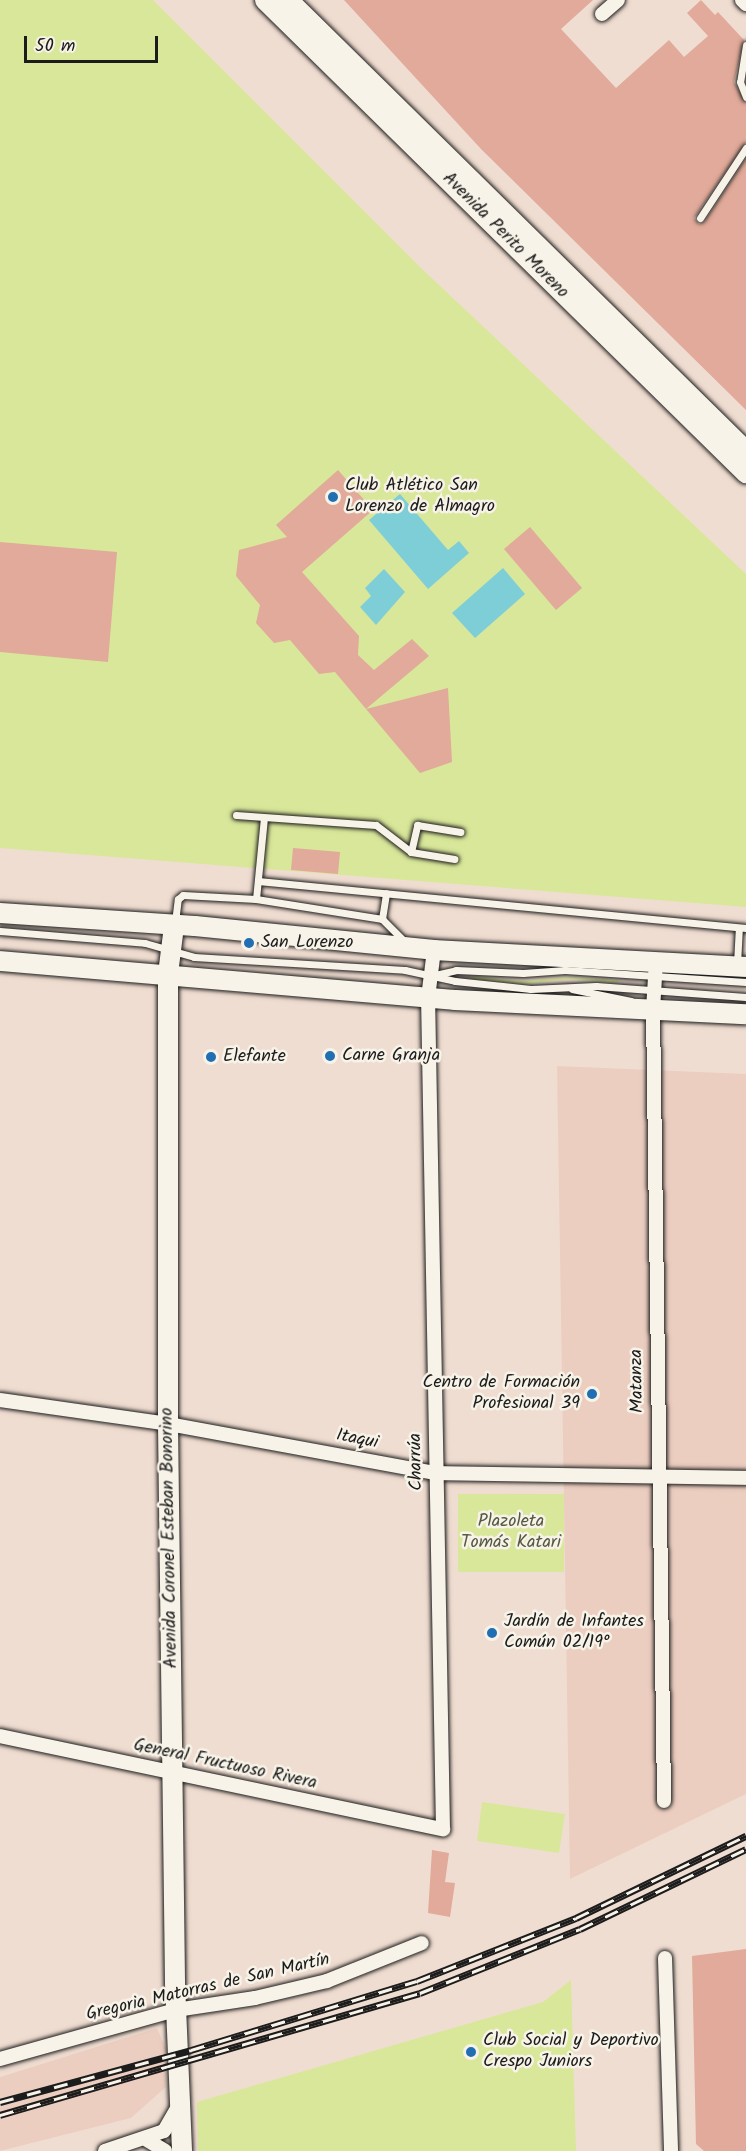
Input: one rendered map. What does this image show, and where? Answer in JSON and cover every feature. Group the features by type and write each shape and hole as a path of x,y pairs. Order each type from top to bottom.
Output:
{"main road":[{"name":"Avenida Perito Moreno","path":"265,0 746,473"},
{"name":"Avenida Perito Moreno","path":"288,0 746,451"},
{"path":"0,913 174,926 434,950 655,976 743,972"},
{"name":"Avenida Coronel Esteban Bonorino","path":"174,926 168,974 168,1424 176,2010 182,2151"},
{"path":"0,961 429,998 746,1014"}],"street":[{"path":"602,14 618,0"},
{"path":"742,0 746,4"},
{"name":"Charrúa","path":"434,950 429,998 443,1829"},
{"name":"Matanza","path":"655,976 653,1010 657,1478 664,1801"},
{"name":"Itaqui","path":"0,1400 168,1424 436,1473 746,1478"},
{"name":"General Fructuoso Rivera","path":"0,1736 443,1829"},
{"name":"Gregoria Matorras de San Martín","path":"0,2059 176,2010 255,1998 327,1981 422,1943"},
{"path":"665,1958 671,2151"},
{"path":"105,2151 147,2140 164,2131 179,2103"},
{"path":"147,2140 165,2151"}],"lane":[{"path":"746,45 740,82 746,97"},
{"path":"700,218 746,148"},
{"path":"236,815 376,825 411,852 454,859"},
{"path":"256,899 264,818"},
{"path":"411,852 417,825 460,832"},
{"path":"258,881 742,928 743,972"},
{"path":"382,919 386,893"},
{"path":"174,926 178,899 183,895 256,899 382,919 409,948"},
{"path":"0,931 96,937 171,949 194,957 405,970 431,976 531,989 566,988 655,976"},
{"path":"431,976 456,970 523,973 565,970 655,976 746,997"},
{"path":"566,988 627,999 653,1010"}],"shaded area":[{"path":"557,1066 746,1074 746,1794 570,1879"},
{"path":"157,2028 166,2049 166,2087 131,2118 0,2151 0,2077"}],"green space":[{"name":"Club Atlético San Lorenzo de Almagro","path":"0,0 153,0 422,269 746,574 746,907 0,848"},
{"path":"472,976 521,981 569,977 618,980 618,983 570,979 526,984 470,979"},
{"name":"Plazoleta Tomás Katari","path":"458,1494 564,1494 564,1572 458,1572"},
{"path":"482,1802 565,1814 559,1853 477,1841"},
{"name":"Club Social y Deportivo Crespo Juniors","path":"571,1980 576,2151 198,2151 197,2102 543,2002"}],"water":[{"path":"400,494 448,550 459,541 469,553 428,589 369,520"},
{"path":"503,568 525,594 475,638 452,613"},
{"path":"384,569 405,592 376,625 360,607 371,596 365,588"}],"building":[{"path":"344,0 593,0 561,29 616,88 669,40 684,57 708,36 687,13 701,0 715,15 718,12 744,40 734,82 746,103 746,142 694,218 699,224 705,221 746,158 746,410 481,149"},
{"path":"338,470 373,510 302,572 359,636 358,655 374,670 412,639 429,656 366,709 335,672 319,674 290,640 274,643 256,623 260,605 236,576 239,550 287,537 276,525"},
{"path":"530,527 582,588 556,610 504,549"},
{"path":"0,542 117,552 108,662 0,652"},
{"path":"448,688 452,762 420,773 366,709"},
{"path":"293,848 340,852 338,874 291,870"},
{"path":"432,1850 449,1853 445,1882 455,1883 450,1917 428,1913"},
{"path":"746,1949 746,2151 704,2151 696,2144 692,1956"}],"railway":[{"path":"0,2102 191,2050 417,1981 576,1918 746,1836"},
{"path":"0,2115 420,1993 580,1929 746,1849"}],"place":[{"name":"Club Atlético San Lorenzo de Almagro","path":"333,497"},
{"name":"San Lorenzo","path":"249,943"},
{"name":"Carne Granja","path":"330,1056"},
{"name":"Elefante","path":"211,1057"},
{"name":"Centro de Formación Profesional 39","path":"592,1394"},
{"name":"Jardín de Infantes Común 02/19°","path":"492,1633"},
{"name":"Club Social y Deportivo Crespo Juniors","path":"471,2052"}]}
